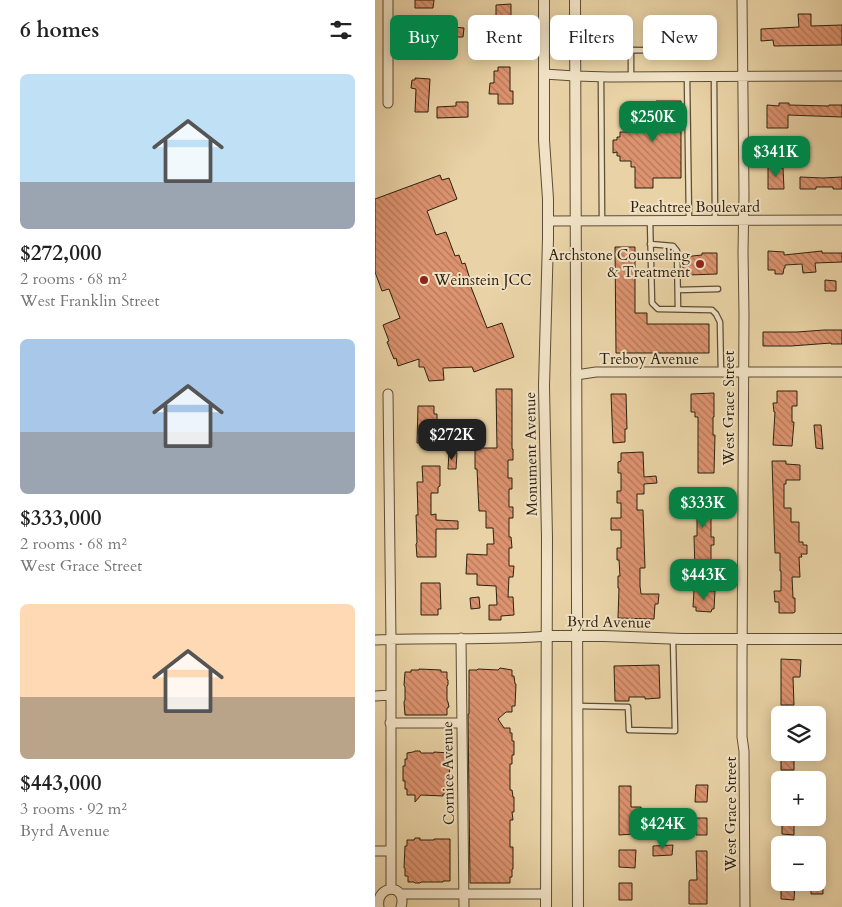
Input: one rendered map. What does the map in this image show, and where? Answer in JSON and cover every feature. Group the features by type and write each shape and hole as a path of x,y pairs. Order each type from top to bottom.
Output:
{"street":[{"path":"388,0 388,103"},
{"name":"Monument Avenue","path":"544,0 544,140 548,221 544,386 547,538 546,907"},
{"path":"575,0 578,907"},
{"name":"West Grace Street","path":"742,0 744,220 742,728 744,751 745,907"},
{"path":"544,74 601,77 842,76"},
{"name":"Peachtree Boulevard","path":"548,221 842,220"},
{"name":"Treboy Avenue","path":"576,375 596,372 842,372"},
{"path":"388,394 391,639 391,889"},
{"name":"Byrd Avenue","path":"375,640 547,636 673,638 682,640 842,639"},
{"name":"Cornice Avenue","path":"461,638 464,907"},
{"path":"375,696 390,695"},
{"path":"390,723 462,724"},
{"path":"375,851 391,851"},
{"path":"379,907 377,895 384,890 391,889 400,894 546,894"},
{"path":"400,894 401,907"}],"lane":[{"path":"631,77 631,50 643,50"},
{"path":"687,76 689,220"},
{"path":"715,76 715,220"},
{"path":"601,77 601,220"},
{"path":"650,220 652,303 657,308 712,310 717,314 721,372"},
{"path":"651,244 673,246 677,251 678,309"},
{"path":"678,290 718,289"},
{"path":"577,706 628,707 629,730 675,731 673,638"}],"building":[{"path":"415,0 434,0 433,8 415,8"},
{"path":"511,4 511,15 496,15 496,5"},
{"path":"798,14 811,14 811,26 842,25 842,45 774,46 773,40 761,41 761,29 799,27"},
{"path":"458,27 464,28 463,37 458,37"},
{"path":"498,67 510,67 510,91 513,91 513,104 498,104 498,94 489,94 490,83 494,83 494,71 498,71"},
{"path":"415,78 430,79 428,112 415,112 416,89 411,88 412,80 415,80"},
{"path":"656,101 681,101 681,178 653,178 653,188 635,188 635,167 631,167 631,161 620,161 620,156 617,156 617,152 613,153 613,140 617,140 617,137 620,137 620,132 631,132 631,125 635,125 635,104 656,104"},
{"path":"456,102 468,102 468,117 437,118 437,107 456,106"},
{"path":"779,103 789,103 789,105 842,105 842,117 788,115 788,128 767,128 767,105 779,106"},
{"path":"768,167 783,168 784,189 768,189"},
{"name":"Weinstein JCC","path":"440,175 442,180 449,178 457,199 427,211 436,235 446,232 455,256 459,255 462,264 465,263 471,287 487,328 502,323 514,357 474,372 472,367 443,368 444,380 429,381 424,367 419,367 419,359 398,366 396,358 394,359 387,342 389,341 383,325 400,318 389,289 382,291 375,272 375,199"},
{"path":"800,177 842,177 842,189 816,187 816,189 800,189"},
{"path":"615,247 635,247 635,313 647,313 647,324 709,324 709,353 616,353"},
{"path":"768,251 784,252 784,255 822,251 822,253 842,253 842,262 815,263 816,272 803,273 802,264 785,265 783,274 775,274 775,270 768,270"},
{"name":"Archstone Counseling & Treatment","path":"702,253 717,253 717,274 688,275 687,272 683,272 683,257 702,255"},
{"path":"825,280 836,281 836,291 825,291"},
{"path":"842,330 842,344 763,346 763,332"},
{"path":"496,389 512,389 513,460 508,460 508,478 512,478 512,489 509,489 509,507 513,507 513,518 509,518 509,537 511,537 512,548 509,548 509,566 514,566 513,577 509,577 508,597 513,597 514,615 501,616 501,620 489,620 489,605 497,605 496,586 477,585 477,574 466,574 467,554 487,555 487,544 494,544 493,528 486,528 486,511 479,511 475,448 497,448"},
{"path":"777,391 797,391 797,406 792,406 792,422 794,422 792,446 773,445 775,412 773,403 777,403"},
{"path":"714,393 714,473 698,473 698,417 695,417 695,412 691,412 691,394"},
{"path":"611,394 626,394 627,429 625,429 625,442 613,443"},
{"path":"418,406 434,406 434,414 437,414 435,443 417,443"},
{"path":"814,425 821,425 823,449 816,448"},
{"path":"449,452 457,453 456,469 448,469"},
{"path":"643,452 644,477 656,476 657,483 644,484 644,494 637,494 637,510 643,510 645,568 640,568 640,586 641,594 659,594 658,604 655,604 654,619 618,618 618,576 620,576 617,548 621,548 621,530 611,530 611,518 621,518 621,503 617,503 617,491 621,491 621,473 618,473 618,462 621,461 621,453"},
{"path":"772,461 786,461 786,464 800,465 800,480 786,480 786,484 784,484 784,508 791,508 791,522 799,522 799,542 807,545 807,554 801,554 802,557 799,557 800,577 792,577 793,598 795,598 795,612 793,613 779,613 779,602 775,602 774,591 781,591 781,571 780,553 775,553"},
{"path":"422,466 440,466 438,493 431,493 431,515 436,514 436,520 458,521 458,529 436,529 436,557 417,557 417,482 423,482"},
{"path":"710,488 711,499 714,498 714,508 711,509 711,537 714,537 714,545 711,545 711,571 695,571 694,536 697,536 697,505 691,506 690,496 695,496 695,489"},
{"path":"421,583 440,583 441,609 438,609 438,615 421,615"},
{"path":"694,590 715,591 714,609 711,612 696,611 696,607 693,607"},
{"path":"479,597 480,608 471,609 470,598"},
{"path":"781,659 801,660 800,677 793,677 794,705 781,705"},
{"path":"659,665 660,698 629,697 629,701 615,701 614,666"},
{"path":"500,668 512,670 512,676 514,676 516,684 515,706 512,706 512,712 506,712 498,719 504,728 510,728 512,741 514,741 514,755 512,755 512,764 510,764 510,790 512,790 514,797 513,820 510,820 510,847 513,847 512,877 510,877 510,883 470,883 469,670 498,670"},
{"path":"419,669 447,672 447,700 449,707 447,708 447,715 405,715 405,672"},
{"path":"420,751 421,753 449,753 450,794 443,794 443,796 421,795 415,802 415,795 407,795 405,781 403,781 403,766 405,766 407,753"},
{"path":"781,761 794,761 794,770 781,770"},
{"path":"696,785 708,785 707,802 695,802"},
{"path":"619,786 631,786 631,807 641,807 643,819 634,820 634,834 619,835"},
{"path":"696,818 707,818 707,835 696,835"},
{"path":"782,826 794,826 794,835 782,834"},
{"path":"415,838 420,838 420,840 450,839 450,881 408,882 408,876 405,876 404,868 405,846 407,846 407,840 414,840"},
{"path":"673,845 672,855 653,856 653,846"},
{"path":"619,850 636,850 635,868 619,867"},
{"path":"696,851 707,851 707,904 689,904 689,882 690,880 697,880"},
{"path":"619,883 632,883 632,900 619,900"},
{"path":"781,891 795,891 794,900 781,899"},
{"path":"811,891 823,891 823,894 811,894"}],"place":[{"name":"Archstone Counseling & Treatment","path":"700,264"},
{"name":"Weinstein JCC","path":"424,280"}]}
